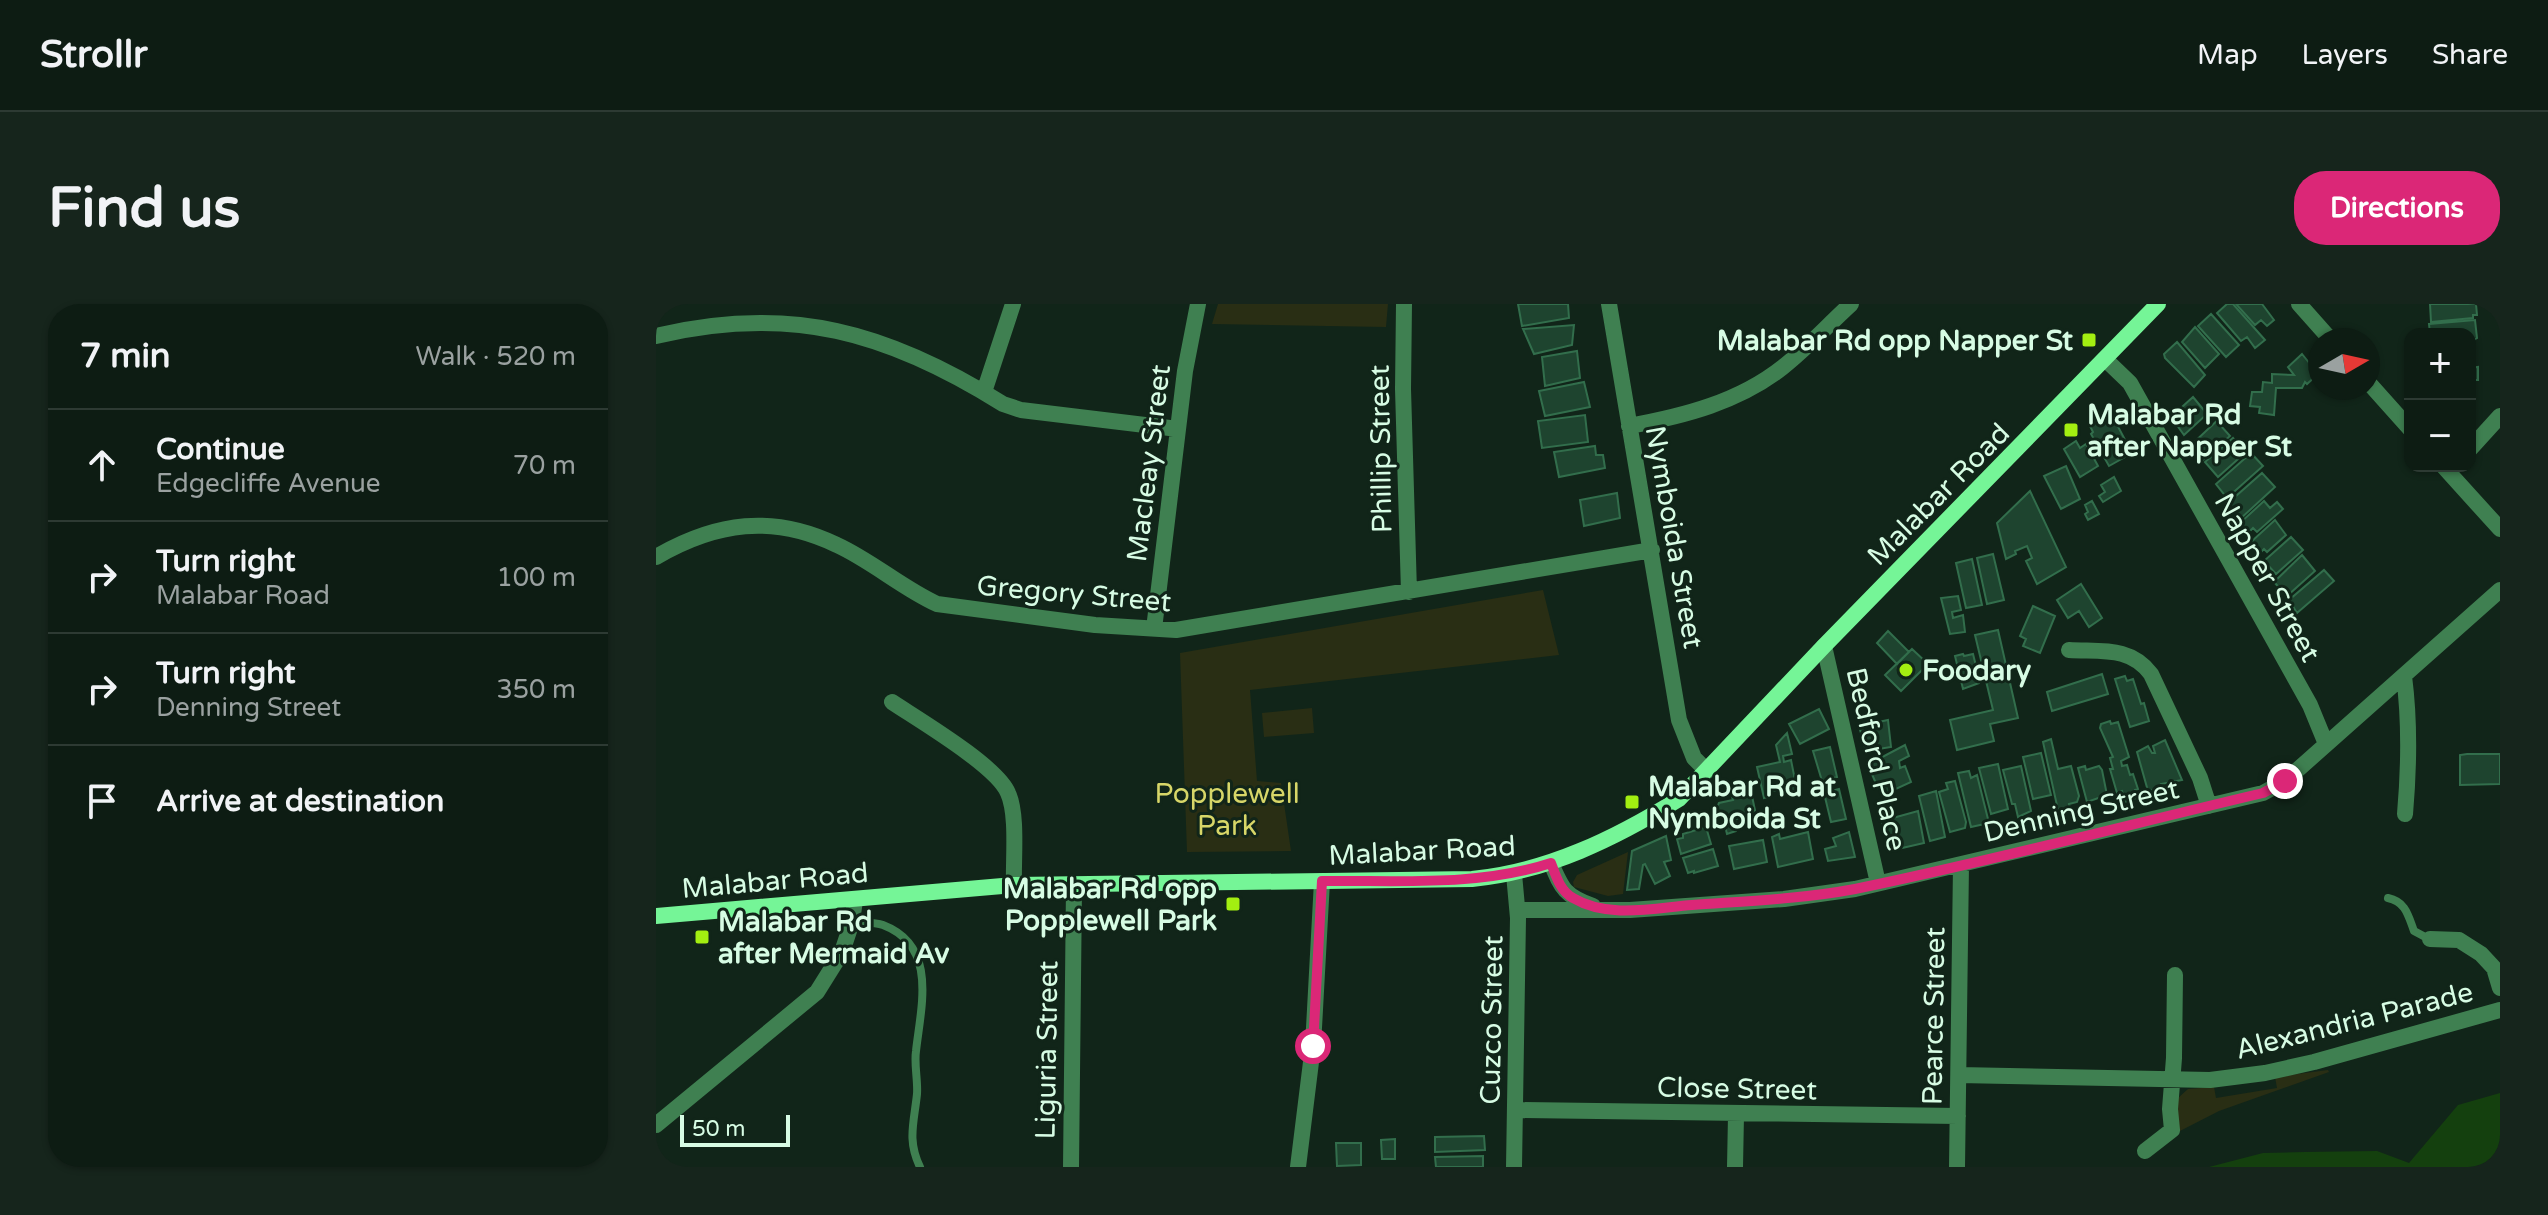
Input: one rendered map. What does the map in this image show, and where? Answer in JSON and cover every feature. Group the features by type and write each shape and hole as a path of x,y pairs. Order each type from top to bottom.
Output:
{"main road":[{"name":"Malabar Road","path":"656,916 1014,885 1472,879 1514,874 1551,863 1656,814 1679,799 2158,304"}],"street":[{"path":"984,392 1013,304"},
{"name":"Macleay Street","path":"1154,629 1191,331 1198,304"},
{"name":"Phillip Street","path":"1404,304 1403,389 1409,592"},
{"name":"Nymboida Street","path":"1609,304 1679,720 1694,758 1707,771"},
{"path":"1629,426 1712,406 1751,387 1782,368 1851,304"},
{"path":"2299,304 2320,328"},
{"path":"656,336 724,323 763,321 803,324 866,337 899,348 1003,404 1021,410 1178,429"},
{"name":"Napper Street","path":"2105,359 2130,383 2310,705 2326,744"},
{"path":"2380,395 2404,422"},
{"path":"2476,442 2500,416"},
{"path":"2452,472 2500,529"},
{"name":"Gregory Street","path":"656,557 678,544 723,528 756,526 786,529 838,545 917,595 937,604 1080,623 1176,630 1652,550"},
{"name":"Denning Street","path":"1518,910 1630,910 1784,899 1961,865 2263,793 2285,781 2500,590"},
{"name":"Bedford Place","path":"1824,646 1878,883"},
{"path":"2069,650 2122,653 2141,662 2151,674 2200,778 2209,806"},
{"path":"2404,676 2409,771 2405,814"},
{"path":"892,702 981,763 1008,792 1013,815 1014,885"},
{"name":"Denning Street","path":"1551,863 1565,893 1602,909"},
{"name":"Pearce Street","path":"1957,1167 1961,865"},
{"name":"Cuzco Street","path":"1514,874 1518,910 1514,1167"},
{"path":"1298,1167 1313,1046 1322,881"},
{"name":"Liguria Street","path":"1071,1167 1074,886"},
{"path":"656,1125 817,992 842,952 852,922 855,900"},
{"path":"2430,939 2459,940 2481,954 2494,968 2500,988"},
{"path":"2145,1151 2172,1130 2175,975"},
{"name":"Alexandria Parade","path":"1959,1075 2210,1080 2265,1073 2500,1010"},
{"name":"Close Street","path":"1515,1110 1958,1116"},
{"path":"1735,1167 1736,1115"}],"lane":[{"path":"2388,898 2400,901 2414,931 2430,939"},
{"path":"852,922 883,925 908,941 923,970 921,1021 915,1055 917,1090 912,1150 920,1167"}],"green space":[{"path":"1218,304 1388,304 1386,327 1212,324"},
{"name":"Popplewell Park","path":"1543,590 1559,655 1250,690 1257,781 1281,783 1291,851 1187,852 1180,653"},
{"path":"1312,708 1314,733 1264,737 1262,713"},
{"path":"1628,852 1623,894 1608,896 1574,887 1577,875"},
{"path":"2328,1070 2219,1111 2178,1132 2178,1098 2188,1089 2214,1087 2216,1098 2277,1088 2275,1077"}],"shaded area":[{"path":"2500,1093 2500,1167 2209,1167 2263,1153 2305,1152 2377,1151 2409,1163 2458,1105"}],"building":[{"path":"1518,304 1568,304 1569,318 1522,326"},
{"path":"2227,304 2233,304 2265,340 2255,348 2247,337 2241,341 2217,313"},
{"path":"2236,304 2262,304 2274,320 2267,326 2261,320 2255,325"},
{"path":"2430,304 2476,304 2477,315 2431,322"},
{"path":"2211,314 2239,345 2226,357 2198,326"},
{"path":"2475,320 2476,328 2429,328 2429,324"},
{"path":"1574,325 1572,345 1534,354 1523,329"},
{"path":"2195,327 2219,354 2205,368 2182,342"},
{"path":"2177,342 2205,375 2194,387 2165,358 2164,354"},
{"path":"1577,351 1580,378 1545,386 1542,357"},
{"path":"2302,354 2308,362 2308,383 2305,382 2302,388 2276,388 2274,415 2259,413 2260,407 2250,406 2252,392 2262,392 2263,382 2272,383 2272,374 2294,375 2288,367"},
{"path":"1584,382 1590,407 1545,416 1539,391"},
{"path":"2193,397 2207,414 2184,435 2171,417"},
{"path":"2108,413 2132,453 2109,466 2091,434 2089,424"},
{"path":"1585,415 1588,442 1542,448 1538,421"},
{"path":"2222,416 2226,421 2220,425 2230,436 2203,460 2190,446"},
{"path":"2233,438 2246,452 2218,477 2205,462"},
{"path":"2076,441 2080,448 2086,444 2098,466 2080,477 2064,449"},
{"path":"1595,446 1596,455 1603,455 1605,468 1559,477 1554,452"},
{"path":"2251,453 2263,466 2227,498 2216,484"},
{"path":"2066,466 2080,499 2061,509 2044,476"},
{"path":"2262,473 2275,487 2239,520 2227,504"},
{"path":"2114,477 2121,491 2103,502 2099,496 2105,492 2101,485"},
{"path":"2030,491 2066,567 2037,584 2026,561 2032,558 2027,546 2006,559 1997,523"},
{"path":"1617,493 1620,518 1584,526 1580,500"},
{"path":"2092,501 2099,514 2088,520 2085,505"},
{"path":"2264,501 2270,508 2277,502 2283,509 2257,532 2253,528 2249,532 2240,523"},
{"path":"2275,520 2286,535 2267,552 2264,549 2261,552 2252,541"},
{"path":"2291,537 2303,550 2276,574 2264,561"},
{"path":"1993,554 2004,600 1987,604 1977,558"},
{"path":"2302,555 2315,571 2287,596 2274,582"},
{"path":"1972,559 1982,605 1966,608 1956,563"},
{"path":"2324,570 2334,581 2297,613 2289,600"},
{"path":"2081,584 2102,618 2089,627 2079,611 2068,618 2057,600"},
{"path":"1958,596 1961,610 1952,612 1953,618 1963,615 1965,632 1950,634 1941,598"},
{"path":"2033,606 2055,616 2040,653 2023,646 2026,639 2020,636"},
{"path":"1998,630 2018,718 1990,724 1994,741 1957,750 1950,720 1993,710 1975,635"},
{"path":"1888,631 1909,652 1897,664 1877,643"},
{"name":"Foodary","path":"1912,649 1928,664 1901,691 1885,675"},
{"path":"1973,654 1976,666 1966,668 1967,672 1976,670 1979,683 1963,689 1955,656"},
{"path":"2102,674 2108,694 2052,711 2047,692"},
{"path":"2125,676 2127,681 2133,679 2149,721 2130,727 2115,679"},
{"path":"1819,709 1829,729 1800,744 1789,724"},
{"path":"1888,720 1891,747 1866,751 1859,726"},
{"path":"2110,721 2111,724 2118,722 2129,757 2121,761 2122,766 2127,765 2138,789 2135,790 2136,798 2125,802 2122,791 2117,793 2110,769 2113,769 2110,758 2113,757 2100,728 2101,724"},
{"path":"1787,733 1792,754 1783,756 1784,762 1791,760 1797,790 1780,795 1780,789 1764,798 1757,767 1780,762 1776,745"},
{"path":"2051,739 2058,769 2071,766 2079,796 2077,802 2069,804 2070,808 2058,810 2043,742"},
{"path":"2165,740 2182,780 2161,784 2162,788 2148,791 2137,752 2148,746 2155,753 2153,746"},
{"path":"1905,745 1909,756 1899,761 1900,768 1905,766 1911,782 1885,794 1881,786 1878,788 1871,772 1874,770 1871,763"},
{"path":"1830,747 1837,777 1822,781 1813,751"},
{"path":"2041,753 2051,795 2033,799 2023,757"},
{"path":"2500,754 2500,784 2460,785 2460,755"},
{"path":"1998,764 2008,809 1991,814 1979,768"},
{"path":"2021,766 2031,811 2018,817 2003,770"},
{"path":"2085,766 2086,770 2099,766 2107,795 2087,802 2078,768"},
{"path":"1969,771 1971,778 1977,775 1989,823 1971,827 1958,773"},
{"path":"1955,781 1966,822 1965,828 1950,832 1939,792 1948,789 1946,783"},
{"path":"1749,782 1756,815 1735,819 1736,831 1727,834 1717,807 1719,803 1738,796 1736,786"},
{"path":"1839,789 1846,819 1831,822 1824,793"},
{"path":"1936,791 1945,837 1930,841 1919,796"},
{"path":"1918,811 1924,843 1889,851 1882,821"},
{"path":"1706,827 1711,844 1681,854 1677,839"},
{"path":"1808,832 1813,859 1778,867 1772,837 1779,834 1780,839"},
{"path":"1849,832 1855,857 1828,861 1825,849 1836,846 1833,838"},
{"path":"1666,836 1671,860 1664,862 1670,876 1655,884 1645,864 1639,889 1627,890 1632,851"},
{"path":"1763,840 1767,862 1734,869 1729,846"},
{"path":"1713,849 1718,866 1688,873 1683,858"},
{"path":"1484,1136 1485,1150 1435,1152 1435,1137"},
{"path":"1395,1139 1395,1159 1382,1159 1381,1140"},
{"path":"1336,1143 1361,1143 1361,1165 1337,1166"},
{"path":"1483,1156 1483,1167 1436,1167 1435,1157"}],"place":[{"name":"Malabar Rd opp Napper St","path":"2089,340"},
{"name":"Malabar Rd after Napper St","path":"2071,430"},
{"name":"Foodary","path":"1906,670"},
{"name":"Malabar Rd at Nymboida St","path":"1632,802"},
{"name":"Malabar Rd opp Popplewell Park","path":"1233,904"},
{"name":"Malabar Rd after Mermaid Av","path":"702,937"}],"route":[{"path":"1313,1046 1322,881 1472,879 1514,874 1551,863 1565,893 1602,909 1630,910 1784,899 1855,889 1961,865 2263,793 2285,781"}]}
